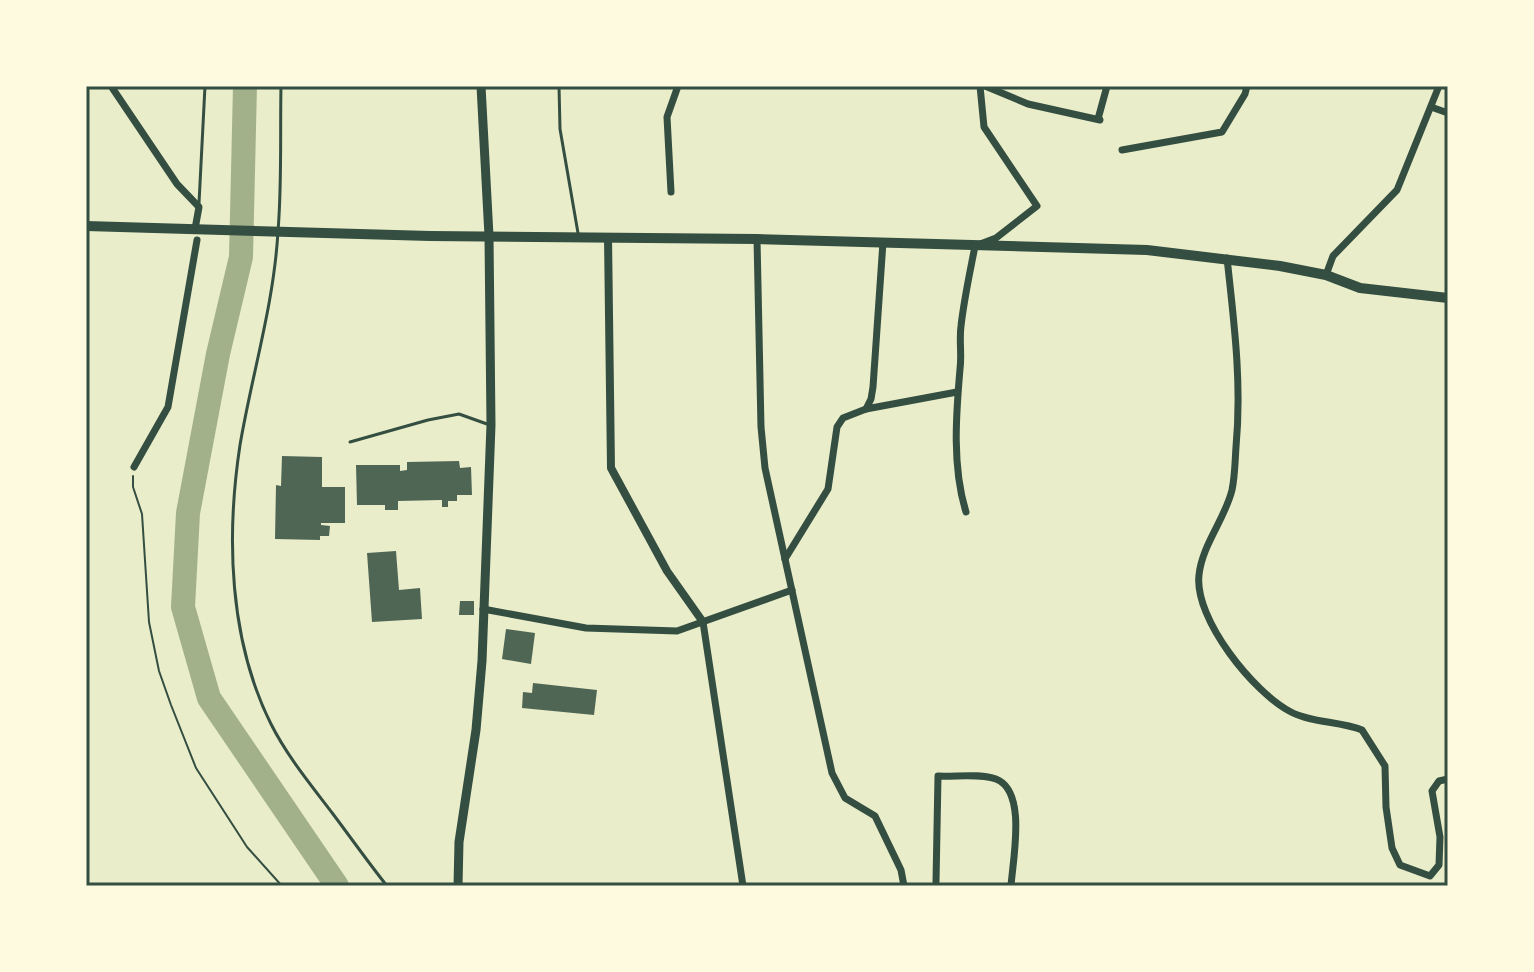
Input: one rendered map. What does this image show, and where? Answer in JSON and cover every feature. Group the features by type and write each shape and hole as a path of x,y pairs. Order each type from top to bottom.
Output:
{"main road":[{"path":"458,886 459,842 476,730 491,425 489,236 481,86"},
{"path":"86,226 198,233 276,231 757,239 1147,250 1227,258 1326,275 1360,288 1448,298"}],"street":[{"path":"111,86 177,184 199,207 198,233 168,407 134,467"},
{"path":"671,192 667,117 678,86"},
{"path":"966,512 960,494 957,392 960,328 975,246 996,238 1037,206 984,127 982,86 1028,104 1099,120 1107,86"},
{"path":"1122,150 1222,132 1247,86"},
{"path":"1326,275 1333,256 1397,190 1439,86"},
{"path":"1431,107 1448,113"},
{"path":"608,237 611,468 667,571 703,622 743,886"},
{"path":"757,239 761,427 765,468 832,773 845,798 875,816 901,870 904,886"},
{"path":"866,409 873,387 883,242"},
{"path":"1227,258 1238,352 1239,417 1232,489 1199,573 1199,593 1204,605 1222,640 1245,673 1280,705 1293,714 1362,730 1385,766 1386,807 1392,848 1400,865 1430,876 1439,865 1440,837 1432,791 1439,781 1448,779"},
{"path":"785,559 828,489 837,427 843,418 866,409 957,392"},
{"path":"483,609 586,628 677,631 792,590"},
{"path":"936,885 938,776 992,778 1007,785 1015,800 1011,886"}],"lane":[{"path":"199,207 205,86"},
{"path":"281,86 276,231 263,339 240,446 233,515 235,594 240,631 271,724 304,776 387,886"},
{"path":"559,86 560,129 578,236"},
{"path":"350,442 459,414 491,425"}],"path":[{"path":"134,467 133,487 142,514 149,622 159,671 171,705 196,768 247,847 282,886"},
{"path":"274,886 277,880"}],"building":[{"path":"282,456 322,457 322,487 345,487 345,523 321,523 330,526 329,536 320,536 320,540 275,539 276,485 281,486"},
{"path":"459,461 460,468 471,467 472,495 457,495 457,501 448,501 448,507 442,507 442,500 398,501 398,510 385,510 385,505 357,505 356,465 400,465 400,471 407,470 407,462"},
{"path":"396,551 399,590 420,588 422,619 372,622 367,553"},
{"path":"460,601 474,601 474,615 459,615"},
{"path":"506,629 535,633 531,664 502,659"},
{"path":"533,683 597,690 594,715 522,708 523,692 532,693"}],"waterway":[{"path":"245,86 241,257 218,354 188,513 183,607 209,698 337,886"}]}
